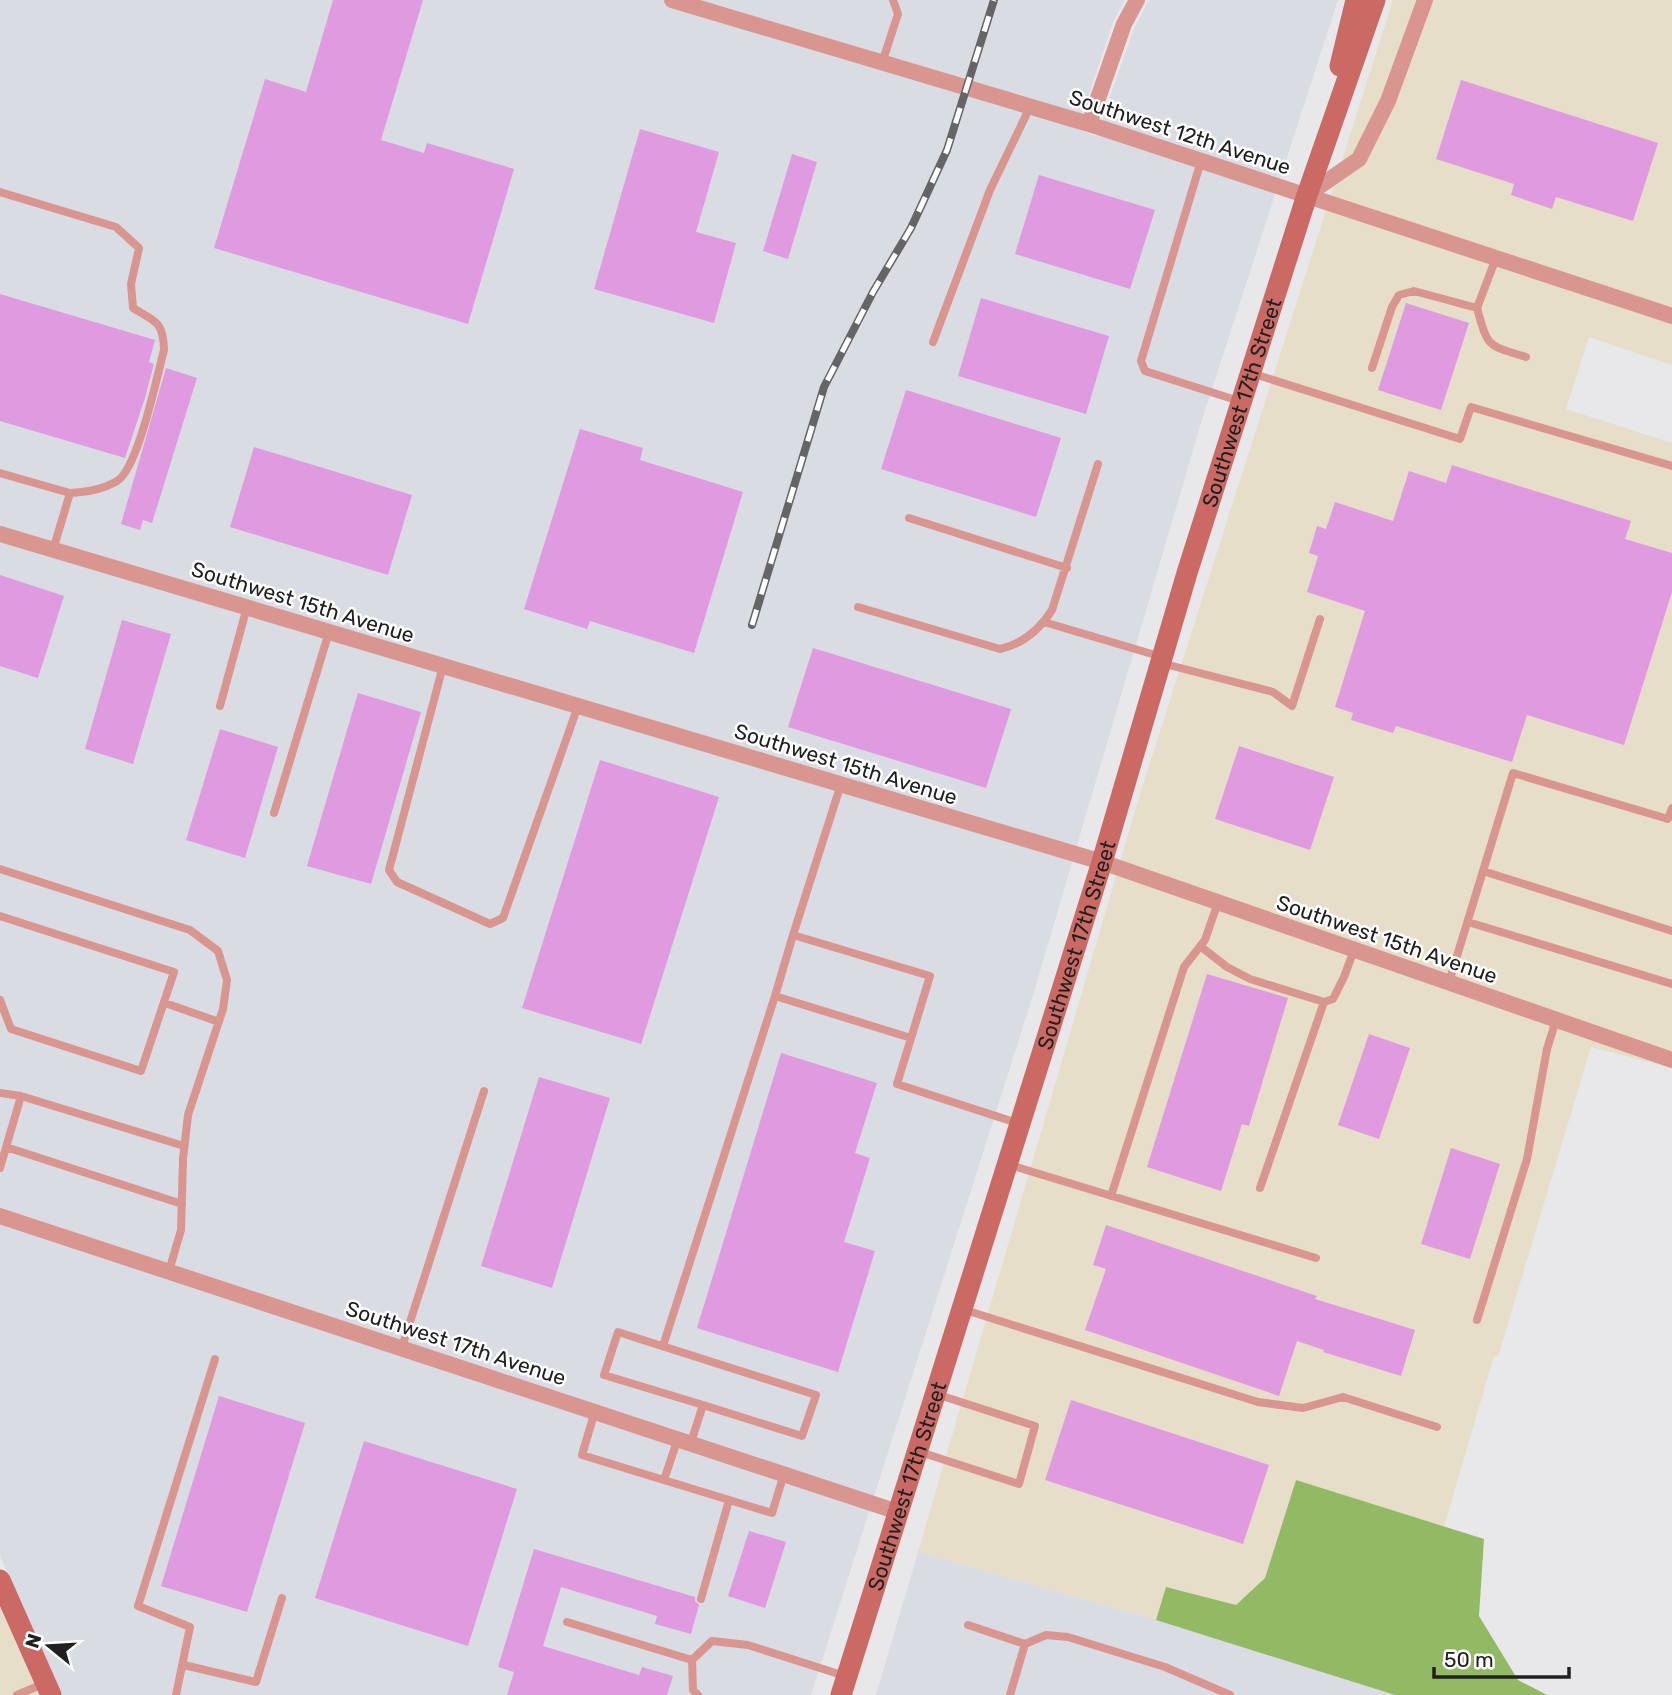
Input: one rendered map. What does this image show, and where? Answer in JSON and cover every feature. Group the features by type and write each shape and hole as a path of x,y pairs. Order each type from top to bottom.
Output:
{"main road":[{"name":"Southwest 17th Street","path":"1307,195 1356,0"},
{"name":"Southwest 17th Street","path":"844,1686 1307,195 1375,0"},
{"path":"0,1580 5,1607 48,1689"}],"street":[{"name":"Southwest 12th Avenue","path":"672,0 692,3 882,63 1090,124 1672,316"},
{"path":"1090,124 1124,24 1137,0"},
{"path":"1307,195 1359,159 1388,101 1417,28 1425,0"},
{"name":"Southwest 15th Avenue","path":"0,534 1102,862 1672,1060"},
{"name":"Southwest 17th Avenue","path":"0,1216 898,1511"}],"lane":[{"path":"882,63 898,14 893,0"},
{"path":"933,342 990,190 1030,107"},
{"path":"1201,161 1141,360 1145,371 1242,402"},
{"path":"0,192 116,227 139,248 131,284 133,308 156,322 163,332 164,349 133,457 119,480 94,491 70,493 0,473"},
{"path":"1496,258 1477,308 1486,340 1495,348 1527,357"},
{"path":"1372,368 1392,307 1399,295 1414,291 1477,308"},
{"path":"1251,373 1460,439 1471,407 1672,466"},
{"path":"858,607 1000,649 1017,645 1044,622 1052,610 1098,464"},
{"path":"53,550 70,493"},
{"path":"909,518 1067,568"},
{"path":"220,706 247,607"},
{"path":"1044,622 1273,692 1292,706 1320,619"},
{"path":"274,813 330,632"},
{"path":"443,666 389,870 397,882 490,924 503,918 578,706"},
{"path":"1449,982 1513,773 1668,819 1672,808"},
{"path":"663,1346 841,784"},
{"path":"0,869 190,930 218,951 227,980 219,1022 188,1115 184,1146 181,1230 169,1271"},
{"path":"1483,871 1672,931"},
{"path":"1111,1196 1184,967 1205,940 1218,902"},
{"path":"0,916 174,972 141,1071 11,1029 0,1000"},
{"path":"1468,922 1672,984"},
{"path":"793,935 930,976 897,1084 1020,1124"},
{"path":"1200,946 1227,967 1250,979 1324,1002 1333,999 1354,949"},
{"path":"775,996 911,1038"},
{"path":"1260,1188 1324,1002"},
{"path":"165,1003 219,1022"},
{"path":"1477,1320 1527,1159 1546,1049 1556,1020"},
{"path":"402,1347 484,1091"},
{"path":"0,1093 22,1096 184,1146"},
{"path":"0,1168 22,1096"},
{"path":"6,1147 182,1204"},
{"path":"1007,1164 1316,1258"},
{"path":"962,1309 1258,1402 1303,1408 1343,1397 1437,1427"},
{"path":"618,1332 816,1395 802,1436 703,1405 604,1375 618,1332"},
{"path":"176,1695 190,1627 138,1606 215,1359"},
{"path":"917,1451 1019,1484 1035,1426 935,1394"},
{"path":"664,1480 703,1405"},
{"path":"596,1411 582,1455 772,1513 784,1474"},
{"path":"701,1599 729,1500"},
{"path":"184,1665 256,1682 282,1598"},
{"path":"567,1622 692,1660"},
{"path":"968,1625 1025,1644 1046,1635 1068,1637 1165,1667 1230,1695"},
{"path":"698,1695 693,1690 692,1660 712,1640 748,1645 844,1686"},
{"path":"1010,1695 1025,1644"},
{"path":"17,1695 48,1689"}],"shaded area":[{"path":"0,0 1125,0 1114,20 1077,129 1096,136 1134,28 1151,0 1338,0 1201,423 1034,992 811,1695 62,1695 0,1556"},
{"path":"1393,0 1672,0 1672,365 1589,337 1566,409 1672,443 1672,1068 1591,1047 1498,1357 1494,1356 1444,1527 1296,1480 1265,1578 1236,1605 1166,1587 1156,1620 918,1552 1140,794"},
{"path":"918,1552 1156,1620 1395,1695 876,1695"},
{"path":"0,1604 40,1695 0,1695"}],"green space":[{"path":"1296,1480 1484,1539 1479,1616 1518,1680 1547,1695 1395,1695 1156,1620 1166,1587 1236,1605 1265,1578"}],"building":[{"path":"333,0 423,0 381,140 424,153 427,143 514,169 468,324 214,248 265,79 306,92"},
{"path":"1461,80 1658,143 1633,221 1556,197 1552,209 1511,195 1514,184 1436,159"},
{"path":"640,129 719,152 696,232 736,243 714,323 594,289"},
{"path":"792,154 817,162 788,259 763,251"},
{"path":"1039,175 1155,210 1130,289 1015,254"},
{"path":"0,294 155,340 149,362 154,364 125,458 0,421"},
{"path":"981,298 1109,336 1086,414 958,376"},
{"path":"1406,303 1469,323 1441,410 1378,390"},
{"path":"166,368 197,378 152,523 143,520 140,530 121,524"},
{"path":"906,390 1061,438 1036,517 881,469"},
{"path":"580,429 643,448 640,460 743,492 694,653 590,621 587,629 524,609"},
{"path":"254,447 412,495 388,575 230,527"},
{"path":"1452,465 1631,521 1625,539 1672,553 1672,592 1624,745 1527,715 1512,762 1396,726 1393,733 1351,720 1353,713 1335,707 1365,611 1307,592 1318,556 1309,553 1317,526 1326,529 1335,502 1393,521 1409,471 1446,483"},
{"path":"0,575 64,596 38,678 0,666"},
{"path":"122,620 171,634 133,764 85,749"},
{"path":"813,648 1011,709 986,788 788,727"},
{"path":"358,693 421,712 371,884 307,866"},
{"path":"220,729 278,747 245,858 186,840"},
{"path":"1239,746 1334,777 1310,850 1215,819"},
{"path":"600,760 719,797 641,1044 522,1008"},
{"path":"1207,974 1288,998 1249,1126 1242,1124 1221,1191 1147,1167"},
{"path":"1369,1034 1410,1048 1379,1139 1338,1125"},
{"path":"781,1053 877,1083 855,1153 870,1158 844,1242 875,1251 838,1372 697,1328"},
{"path":"539,1077 610,1098 552,1288 481,1266"},
{"path":"1451,1148 1500,1164 1470,1259 1421,1244"},
{"path":"1106,1225 1317,1296 1315,1299 1415,1330 1401,1376 1323,1352 1324,1350 1297,1341 1279,1396 1085,1330 1106,1269 1093,1265"},
{"path":"219,1396 305,1423 247,1612 161,1586"},
{"path":"1071,1400 1269,1465 1243,1544 1045,1480"},
{"path":"364,1441 517,1489 468,1646 315,1598"},
{"path":"749,1531 786,1542 765,1608 728,1596"},
{"path":"534,1549 695,1597 699,1605 691,1634 655,1624 657,1616 561,1587 543,1646 639,1675 642,1667 673,1676 667,1695 507,1695 514,1672 498,1667"}],"railway":[{"path":"752,625 824,387 873,292 911,228 947,150 994,0"}]}
